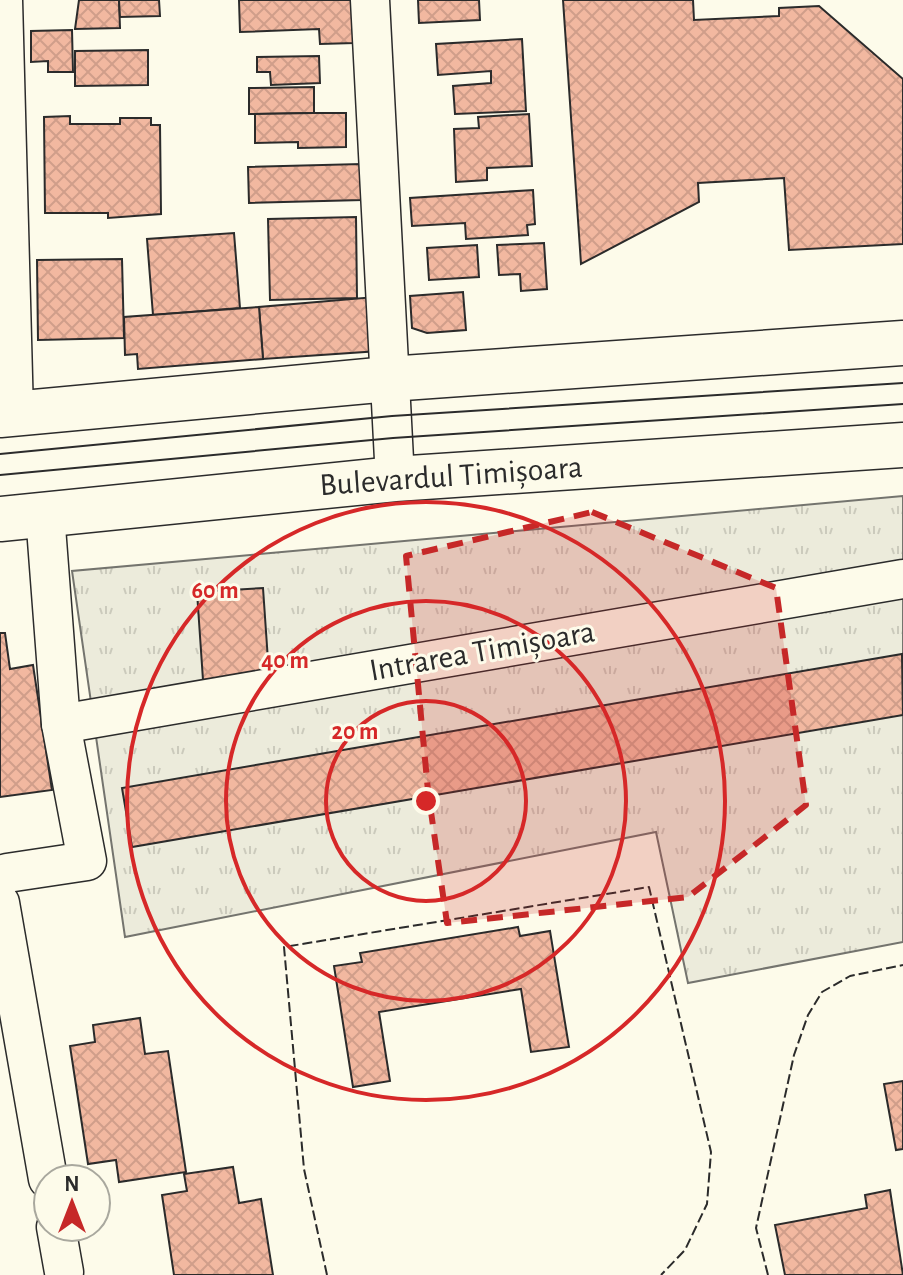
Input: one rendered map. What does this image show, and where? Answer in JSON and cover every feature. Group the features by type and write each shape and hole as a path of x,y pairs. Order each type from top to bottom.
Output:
{"main road":[{"path":"7,414 389,379 903,343"},
{"name":"Bulevardul Timișoara","path":"0,519 395,479 903,445"}],"street":[{"path":"3,0 7,414"},
{"path":"370,0 395,479"},
{"path":"0,879 7,873 87,861 61,724 45,514"},
{"name":"Intrarea Timișoara","path":"61,724 903,579"},
{"path":"0,903 45,1163"},
{"path":"59,1243 64,1272"}],"highlighted area":[{"path":"592,512 776,588 806,805 688,897 447,923 428,791 406,556"}],"green space":[{"path":"903,496 903,942 688,983 656,832 125,937 72,571"}],"building":[{"path":"79,0 119,0 120,28 75,29"},
{"path":"119,0 159,0 160,16 120,17"},
{"path":"239,0 352,0 354,43 320,44 319,29 240,32"},
{"path":"418,0 479,0 480,20 419,23"},
{"path":"563,0 693,0 694,20 779,16 779,8 819,6 903,79 903,244 789,250 784,178 698,183 699,202 581,264"},
{"path":"72,30 73,72 48,72 48,61 31,62 31,31"},
{"path":"522,39 526,111 455,114 453,86 491,83 491,71 438,75 436,44"},
{"path":"148,50 148,85 75,86 75,51"},
{"path":"319,56 320,83 271,85 270,72 257,72 257,57"},
{"path":"314,87 314,113 249,114 249,88"},
{"path":"346,113 346,147 298,148 298,142 255,143 255,114"},
{"path":"529,114 532,166 487,168 487,180 456,182 454,129 479,128 478,117"},
{"path":"70,116 70,124 120,124 120,118 151,118 151,125 160,125 161,214 108,218 108,213 45,213 44,117"},
{"path":"361,164 362,200 249,203 248,167"},
{"path":"533,190 535,224 527,225 528,235 466,239 465,223 412,226 410,198"},
{"path":"356,217 357,298 270,300 268,219"},
{"path":"234,233 240,308 153,315 147,239"},
{"path":"544,243 547,289 521,291 520,274 499,275 497,245"},
{"path":"477,245 479,277 429,280 427,248"},
{"path":"122,259 124,338 38,340 37,260"},
{"path":"463,292 466,330 427,333 412,328 410,296"},
{"path":"375,297 379,351 263,359 259,307"},
{"path":"259,307 263,359 138,369 137,354 125,355 124,317"},
{"path":"263,588 269,675 203,680 197,592"},
{"path":"0,633 5,633 10,669 33,665 52,790 0,797"},
{"path":"902,654 903,715 132,847 122,788"},
{"path":"518,927 520,936 550,931 569,1047 531,1052 521,989 379,1012 390,1081 353,1087 334,966 362,962 360,953"},
{"path":"140,1018 145,1054 168,1051 186,1172 119,1182 116,1160 88,1163 70,1046 95,1042 93,1025"},
{"path":"903,1081 903,1149 896,1150 884,1084"},
{"path":"233,1167 239,1203 261,1199 273,1275 174,1275 162,1195 187,1191 184,1174"},
{"path":"890,1190 903,1275 785,1275 775,1225 867,1208 865,1195"}],"tram line":[{"path":"0,454 392,416 903,383"},
{"path":"0,475 393,438 903,404"}],"fence":[{"path":"327,1275 304,1169 284,947 649,887 711,1152 707,1204 685,1250 661,1275"},
{"path":"768,1275 756,1228 794,1055 808,1015 822,992 850,976 903,965"}]}
